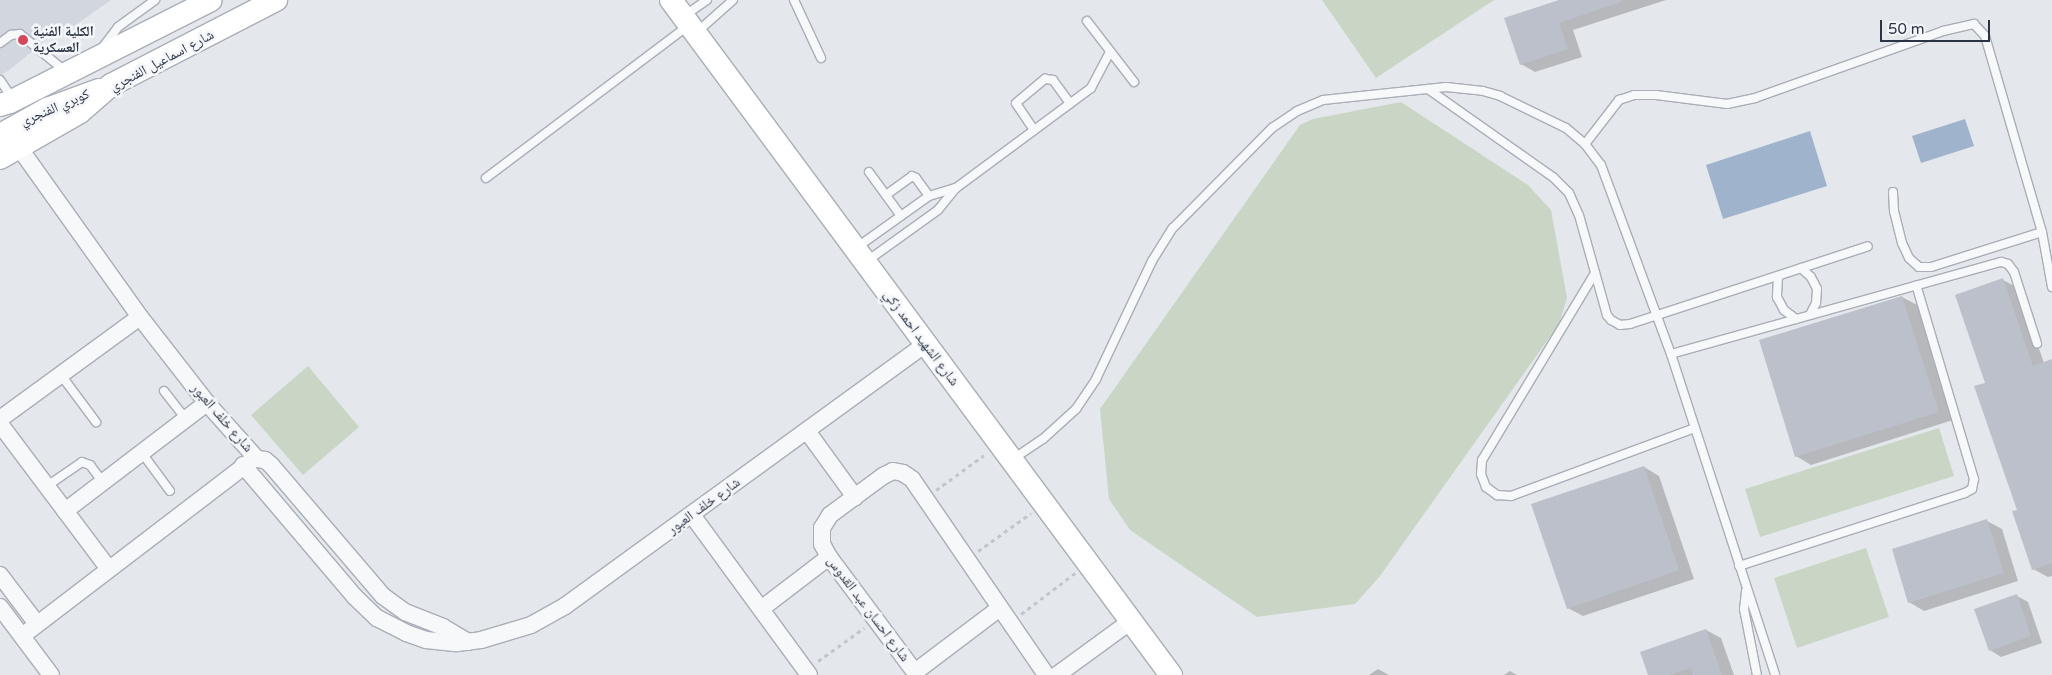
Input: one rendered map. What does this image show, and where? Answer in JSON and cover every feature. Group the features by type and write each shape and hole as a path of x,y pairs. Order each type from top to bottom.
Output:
{"street":[{"path":"6,104 211,0"},
{"name":"شارع اسماعيل الفنجري","path":"6,146 80,112 111,85 276,0"},
{"name":"شارع الشهيد احمد زكي","path":"685,19 1171,675"},
{"name":"شارع خلف العبور","path":"6,146 207,403 250,462 265,460 271,465 384,596 405,612 449,630 468,642 506,634 554,613 926,344"},
{"path":"0,419 140,317"},
{"path":"65,511 207,403"},
{"path":"0,424 109,569"},
{"path":"807,431 855,497"},
{"path":"22,636 250,462"},
{"name":"شارع احسان عبد القدوس","path":"916,674 829,557 822,544 822,528 825,521 888,473 898,471 908,475 925,498"},
{"path":"925,498 1046,675"},
{"path":"692,515 807,672"},
{"path":"761,609 829,557"},
{"path":"0,575 37,624"},
{"path":"0,607 51,675"},
{"path":"916,674 1000,608"},
{"path":"1058,675 1131,621"}],"lane":[{"path":"93,59 118,27 155,0"},
{"path":"486,178 707,0"},
{"path":"685,19 733,0"},
{"path":"794,0 821,58"},
{"path":"1087,21 1134,82"},
{"path":"1585,144 1619,100 1634,95 1656,95 1727,104 1755,98 1943,31 1974,24 1985,36 2042,232 2052,287"},
{"path":"0,43 11,35 20,34 66,72"},
{"path":"860,256 938,210 956,188 1094,84 1103,62 1110,52"},
{"path":"1034,130 1016,104 1045,79 1053,80 1070,103"},
{"path":"0,80 6,104"},
{"path":"1428,88 1562,185 1577,209 1608,315 1615,324 1625,326 1868,246"},
{"path":"1006,451 1043,439 1076,409 1096,379 1152,261 1173,228 1272,128 1297,110 1322,100 1428,88 1464,88 1500,96 1556,122 1585,144 1601,165 1671,354 1775,675"},
{"path":"869,172 901,216"},
{"path":"886,195 912,176 916,178 930,196"},
{"path":"860,256 901,216 930,196 956,188"},
{"path":"1894,192 1894,211 1902,243 1909,258 1919,267 1931,267 2042,232"},
{"path":"1671,354 2001,262 2008,264 2014,272 2037,343"},
{"path":"1801,268 1811,277 1817,289 1816,303 1810,315"},
{"path":"1595,273 1482,460 1480,474 1486,487 1497,495 1511,496 1695,428"},
{"path":"1778,276 1777,298 1784,310 1796,319"},
{"path":"1739,566 1965,493 1972,489 1974,479 1916,285"},
{"path":"61,375 96,422"},
{"path":"164,391 186,419"},
{"path":"142,453 170,491"},
{"path":"47,486 82,462 90,465 104,482"},
{"path":"1747,589 1744,609 1757,675"}],"path":[{"path":"925,498 1006,451"},
{"path":"967,559 1044,504"},
{"path":"1010,622 1088,563"},
{"path":"807,672 876,620"}],"shaded area":[{"name":"الكلية الفنية العسكرية","path":"0,0 111,0 74,26 56,32 8,71 0,75"}],"green space":[{"path":"1322,0 1494,0 1376,78"},
{"path":"1401,102 1528,185 1551,210 1567,298 1559,324 1380,576 1355,604 1257,617 1130,530 1109,499 1100,409 1300,125 1313,119"},
{"path":"308,366 359,427 303,475 251,415"},
{"path":"1939,428 1954,476 1760,537 1745,489"},
{"path":"1866,548 1889,617 1797,648 1774,578"}],"water":[{"path":"1965,119 1974,146 1921,163 1912,136"},
{"path":"1810,131 1827,186 1723,219 1706,165"}],"building":[{"path":"1559,0 1621,0 1621,2 1559,23 1568,49 1520,65 1504,18"},
{"path":"2003,278 2033,366 2052,359 2052,563 2032,570 2012,511 2017,510 1974,386 1985,383 1955,295"},
{"path":"1902,296 1939,412 1795,457 1759,340"},
{"path":"1644,466 1679,570 1567,609 1531,504"},
{"path":"1987,519 2004,573 1908,603 1892,549"},
{"path":"2017,594 2031,636 1989,651 1974,609"},
{"path":"1706,629 1722,675 1693,675 1691,668 1670,675 1648,675 1640,652"}],"place":[{"name":"الكلية الفنية العسكرية","path":"23,40"}]}
